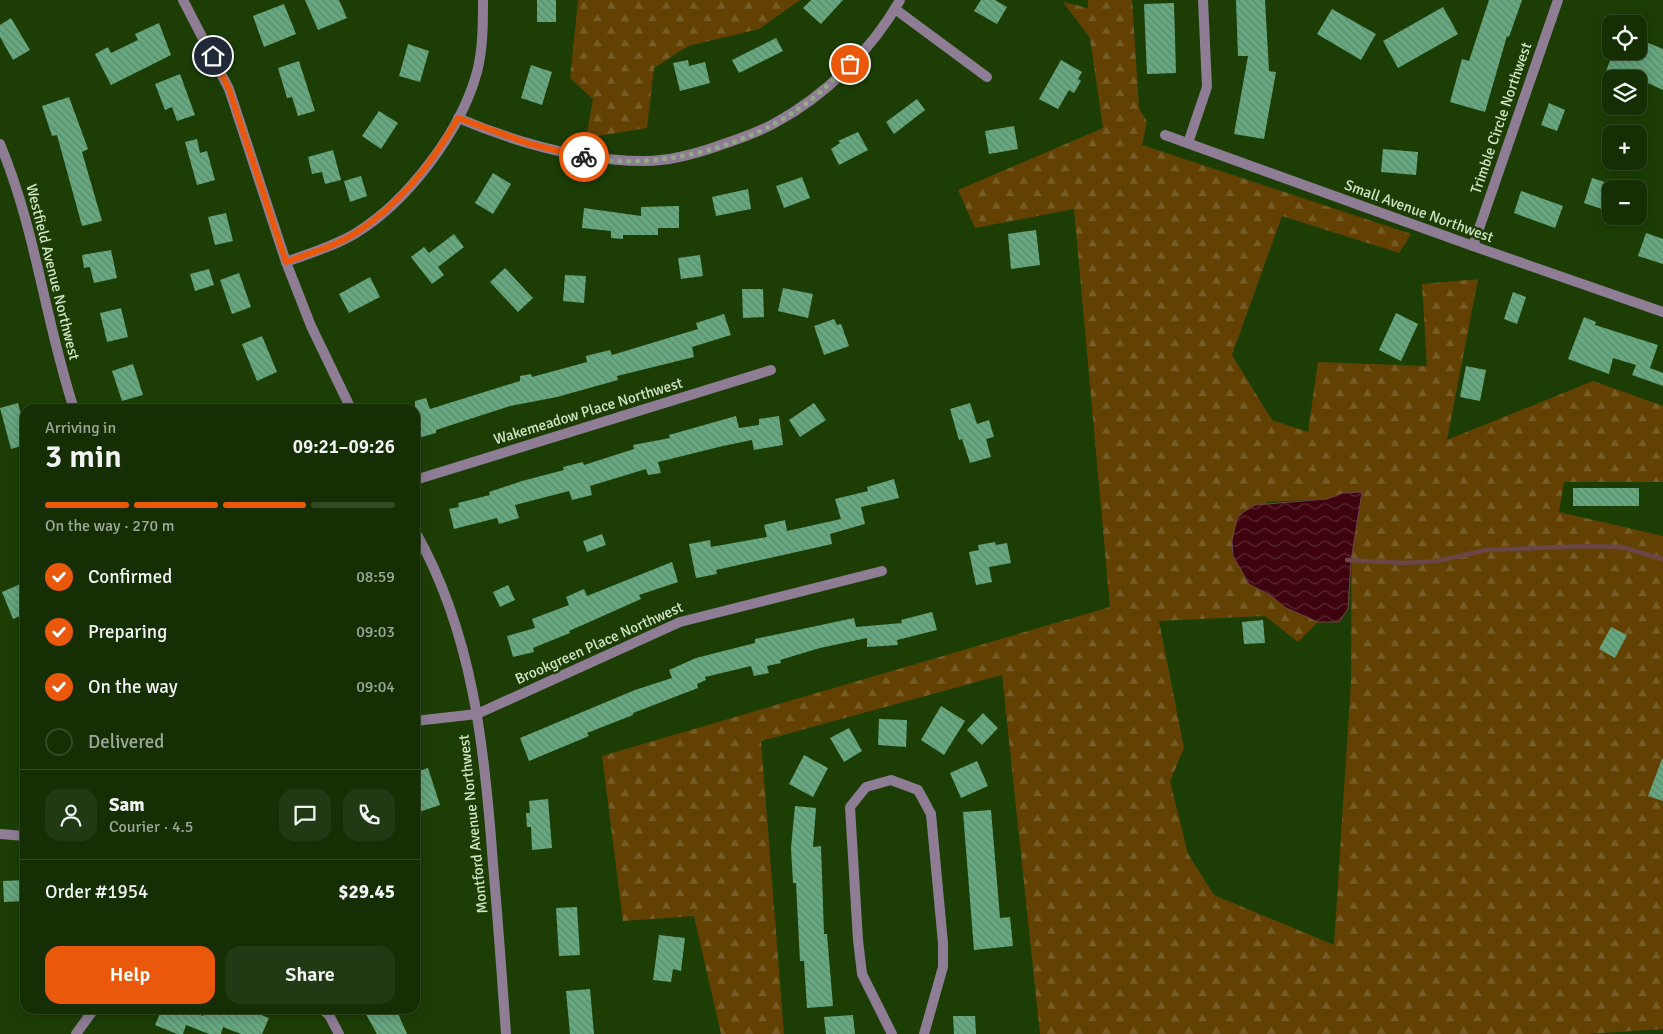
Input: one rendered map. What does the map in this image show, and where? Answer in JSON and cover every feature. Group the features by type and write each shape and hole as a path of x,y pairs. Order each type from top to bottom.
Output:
{"street":[{"path":"183,0 229,89 286,262 311,326 348,404"},
{"path":"286,262 329,246 356,233 375,219 421,175 442,147 458,118 477,72 483,0"},
{"path":"1188,144 1207,87 1203,0"},
{"name":"Trimble Circle Northwest","path":"1473,246 1558,0"},
{"path":"458,118 530,144 586,158 646,161 704,151 753,134 800,108 822,91 863,50 897,5 987,77"},
{"name":"Small Avenue Northwest","path":"1166,135 1473,246 1663,312"},
{"name":"Westfield Avenue Northwest","path":"0,144 13,175 36,253 72,404"},
{"name":"Wakemeadow Place Northwest","path":"420,478 771,370"},
{"name":"Montford Avenue Northwest","path":"420,541 443,588 465,654 477,714 488,789 506,1034"},
{"name":"Brookgreen Place Northwest","path":"420,720 477,714 680,622 882,571"},
{"path":"892,1034 862,974 858,940 850,807 866,787 891,780 918,790 931,814 943,967 924,1034"},
{"path":"0,834 20,836"},
{"path":"76,1034 90,1014"},
{"path":"328,1014 340,1034"}],"green space":[{"path":"578,0 800,0 759,29 688,46 654,68 647,128 586,138 593,99 570,78"},
{"path":"1088,0 1132,0 1139,108 1147,122 1142,145 1411,234 1399,253 1282,216 1232,355 1272,420 1308,432 1318,362 1427,366 1422,284 1478,279 1447,440 1593,381 1663,406 1663,482 1564,482 1559,512 1663,536 1663,1029 1587,1034 1040,1034 1002,675 761,741 784,1034 721,1034 694,916 623,921 602,756 1110,607 1074,209 975,228 958,190 1103,128 1090,38 1063,2 1088,8","holes":["1352,492 1351,681 1334,945 1214,895 1188,854 1170,781 1184,748 1159,621 1265,616 1298,642 1318,622 1249,584 1267,502 1327,499"]}],"water":[{"path":"1362,492 1351,561 1348,609 1339,622 1318,622 1286,608 1270,595 1249,584 1233,556 1232,541 1237,519 1242,513 1255,505 1327,499 1343,493"}],"building":[{"path":"305,0 339,0 347,18 318,30"},
{"path":"537,0 556,0 556,22 537,22"},
{"path":"811,0 843,0 821,24 803,8"},
{"path":"981,0 995,0 1007,7 997,24 974,11"},
{"path":"1236,0 1265,0 1269,71 1276,72 1264,139 1234,134 1248,56 1238,56"},
{"path":"1489,0 1522,0 1509,37 1507,36 1485,112 1450,102 1462,59 1469,61"},
{"path":"1174,3 1176,73 1147,74 1144,4"},
{"path":"284,4 296,34 264,47 253,16"},
{"path":"1443,7 1458,34 1398,68 1383,41"},
{"path":"1332,9 1376,34 1361,60 1317,34"},
{"path":"11,18 30,50 13,60 0,37 0,25"},
{"path":"159,23 171,55 111,85 95,54 108,47 111,53 138,40 135,34"},
{"path":"776,38 783,51 739,73 732,60"},
{"path":"1647,42 1663,49 1663,90 1647,83 1647,70 1606,70 1610,60 1647,60"},
{"path":"408,44 429,51 420,82 399,76"},
{"path":"688,60 689,66 705,62 710,83 680,91 673,63"},
{"path":"1061,60 1082,72 1078,79 1081,81 1074,93 1069,90 1058,109 1039,99"},
{"path":"299,61 315,111 298,116 292,97 287,98 278,68"},
{"path":"531,65 552,72 542,105 521,98"},
{"path":"180,74 195,115 177,121 172,107 165,110 155,84"},
{"path":"69,97 88,149 82,152 102,221 82,226 57,135 52,136 42,106"},
{"path":"917,99 925,110 894,134 886,122"},
{"path":"1549,103 1565,110 1557,131 1541,125"},
{"path":"379,111 398,123 381,149 362,136"},
{"path":"1014,126 1018,149 989,154 985,131"},
{"path":"858,132 868,150 839,165 831,149 840,143 838,141"},
{"path":"197,139 200,153 207,151 215,180 197,185 185,142"},
{"path":"1383,149 1418,152 1416,175 1381,172"},
{"path":"333,150 341,180 325,184 322,172 312,174 308,157"},
{"path":"493,173 511,184 493,214 475,203"},
{"path":"361,176 367,196 350,202 344,181"},
{"path":"802,177 810,198 784,208 776,186"},
{"path":"1592,178 1602,181 1602,209 1584,203"},
{"path":"748,189 751,209 716,216 712,197"},
{"path":"1521,191 1563,206 1555,228 1514,213"},
{"path":"679,206 679,228 658,228 658,235 623,235 623,239 611,238 611,231 582,228 584,208 641,216 641,207"},
{"path":"226,213 233,241 215,245 208,217"},
{"path":"1036,230 1040,265 1011,269 1008,234"},
{"path":"1646,233 1663,239 1663,264 1638,256"},
{"path":"454,234 464,247 438,267 444,275 432,284 411,257 424,247 429,253"},
{"path":"111,250 117,278 94,283 90,267 84,268 82,255"},
{"path":"700,255 703,276 681,279 678,258"},
{"path":"505,268 533,298 518,312 490,282"},
{"path":"209,269 214,285 195,291 190,274"},
{"path":"239,273 251,307 232,314 220,280"},
{"path":"565,275 586,276 584,303 563,301"},
{"path":"370,277 380,297 349,313 339,294"},
{"path":"783,288 813,294 808,318 778,311"},
{"path":"742,289 763,289 764,317 743,318"},
{"path":"1513,292 1526,297 1517,324 1504,319"},
{"path":"121,308 128,337 107,342 100,313"},
{"path":"1396,313 1418,324 1401,361 1379,350"},
{"path":"724,314 731,335 692,347 694,357 617,376 618,380 557,397 510,406 436,430 436,433 420,438 420,404 415,404 415,401 426,398 430,409 520,381 520,376 531,374 532,377 587,362 586,356 610,350 612,355 698,329 696,323"},
{"path":"1584,317 1596,322 1595,325 1658,345 1650,368 1663,373 1663,386 1632,375 1636,365 1613,358 1609,374 1568,359"},
{"path":"834,319 837,325 841,324 849,346 824,355 814,326"},
{"path":"262,336 277,372 257,381 242,344"},
{"path":"133,364 143,395 122,401 112,371"},
{"path":"1466,366 1486,370 1480,401 1460,397"},
{"path":"18,403 20,410 20,446 11,449 0,408"},
{"path":"814,403 826,420 800,437 789,420"},
{"path":"970,403 977,424 989,420 994,437 986,439 991,457 970,463 962,439 959,440 950,409"},
{"path":"736,416 739,428 759,425 759,419 779,416 783,445 754,450 752,440 658,462 661,473 648,475 646,469 590,486 592,495 572,500 569,491 515,505 519,518 499,524 497,518 454,529 449,509 459,507 458,503 490,495 489,492 522,481 564,470 563,467 583,462 584,465 634,449 633,445 670,438 669,435"},
{"path":"894,479 899,498 861,507 865,524 830,534 832,544 716,570 717,574 696,578 689,544 710,540 711,547 767,537 764,525 785,520 787,531 841,519 835,499 868,491 867,487"},
{"path":"1573,488 1639,488 1639,506 1573,506"},
{"path":"602,534 606,545 587,552 583,541"},
{"path":"995,542 996,545 1007,543 1011,563 989,567 992,582 976,585 969,552 979,550 978,545"},
{"path":"672,562 678,582 639,595 641,599 569,631 570,633 533,648 534,652 513,657 507,636 535,628 532,619 569,605 566,597 584,589 587,596"},
{"path":"20,584 20,616 13,619 2,592"},
{"path":"508,585 515,600 500,607 493,592"},
{"path":"932,612 937,630 897,640 898,645 867,647 867,638 820,648 780,660 781,663 767,666 769,673 754,676 751,666 705,677 706,680 697,684 698,688 633,713 633,715 587,733 589,736 529,761 520,738 635,690 672,678 669,670 696,658 755,643 755,639 854,618 856,627 902,623 901,620"},
{"path":"1263,620 1265,643 1244,644 1242,622"},
{"path":"1611,627 1627,635 1615,658 1599,649"},
{"path":"941,706 965,721 944,755 921,740"},
{"path":"983,713 998,728 982,745 967,730"},
{"path":"879,719 907,720 906,747 878,745"},
{"path":"849,728 862,751 844,762 830,738"},
{"path":"804,755 828,768 813,797 789,784"},
{"path":"1663,759 1663,801 1648,796"},
{"path":"977,761 988,786 961,798 950,773"},
{"path":"428,768 440,805 420,812 420,770"},
{"path":"548,799 552,848 532,850 531,827 527,827 526,813 530,813 529,801"},
{"path":"795,806 816,808 813,847 821,846 824,934 827,934 833,1006 807,1008 804,961 800,961 796,883 793,883 791,848"},
{"path":"991,810 1000,918 1010,917 1013,946 974,950 963,812"},
{"path":"20,880 20,901 4,902 3,881"},
{"path":"577,907 580,955 559,956 556,908"},
{"path":"659,935 685,938 681,971 673,969 671,982 653,980"},
{"path":"590,989 594,1034 570,1034 566,991"},
{"path":"160,1014 198,1014 203,1016 204,1014 259,1014 269,1018 262,1034 241,1034 223,1027 221,1034 209,1034 186,1025 183,1034 177,1034 155,1025"},
{"path":"366,1014 398,1014 407,1034 377,1034"},
{"path":"853,1015 855,1034 826,1034 824,1017"},
{"path":"953,1016 975,1016 976,1034 954,1034"}],"waterway":[{"path":"1347,560 1405,563 1437,561 1486,550 1585,546 1622,547 1663,559"}],"way so far":[{"path":"584,157 646,161 674,158 704,151 753,134 800,108 822,91 850,64"}],"route":[{"path":"213,56 229,89 254,160 286,262 329,246 356,233 375,219 421,175 442,147 458,118 489,131 530,144 584,157"}]}
